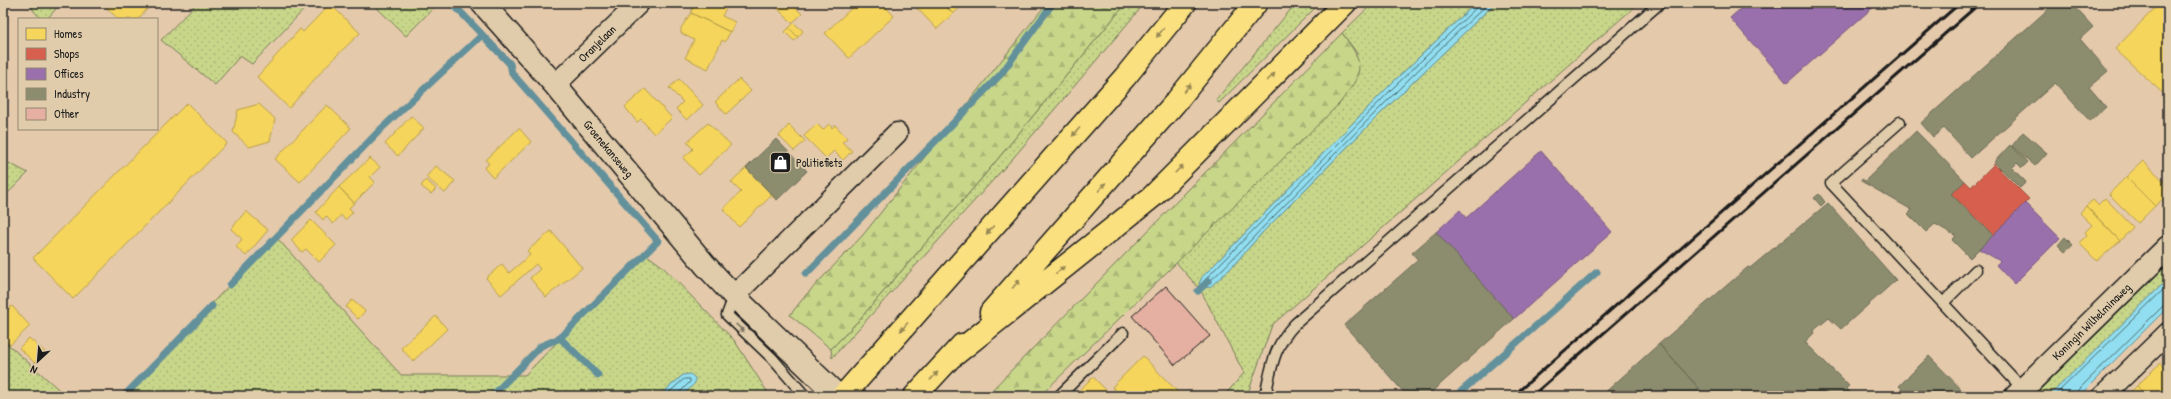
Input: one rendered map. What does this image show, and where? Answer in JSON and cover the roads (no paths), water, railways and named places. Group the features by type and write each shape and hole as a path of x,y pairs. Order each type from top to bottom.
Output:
{"highway":[{"path":"843,396 1125,77 1185,3"},
{"path":"915,396 953,356 1175,103 1256,3"},
{"path":"953,356 1152,197 1345,3"}],"street":[{"name":"Groenekanseweg","path":"482,3 555,85 706,266 734,296 838,396"},
{"name":"Oranjelaan","path":"555,85 639,3"},
{"path":"734,296 897,133"},
{"name":"Koningin Wilhelminaweg","path":"2019,392 2168,247"},
{"path":"2103,396 2168,332"}],"lane":[{"path":"1265,396 1274,358 1282,338 1295,324 1660,3"},
{"path":"1900,122 1832,183 1943,303 2019,392"},
{"path":"1943,303 1976,270"},
{"path":"734,296 727,315 772,358 805,396"},
{"path":"1059,396 1123,333"}],"water":[{"path":"1476,3 1495,3 1377,117 1263,232 1230,269 1210,287 1203,288 1199,284 1202,277 1392,83"},
{"path":"2168,279 2168,307 2080,395 2049,396"},
{"path":"690,374 695,378 695,383 682,396 659,396 683,375"}],"waterway":[{"path":"452,3 510,64 512,73 658,241 560,338 598,375"},
{"path":"806,274 1001,74 1053,3"},
{"path":"230,285 382,128 481,36"},
{"path":"1456,396 1597,272"},
{"path":"1198,291 1208,281"},
{"path":"124,396 212,306"},
{"path":"492,396 541,346 560,338"}],"railway":[{"path":"1513,396 1960,3"},
{"path":"1532,396 1980,3"}],"place":[{"name":"Politiefiets","path":"781,163"}]}
